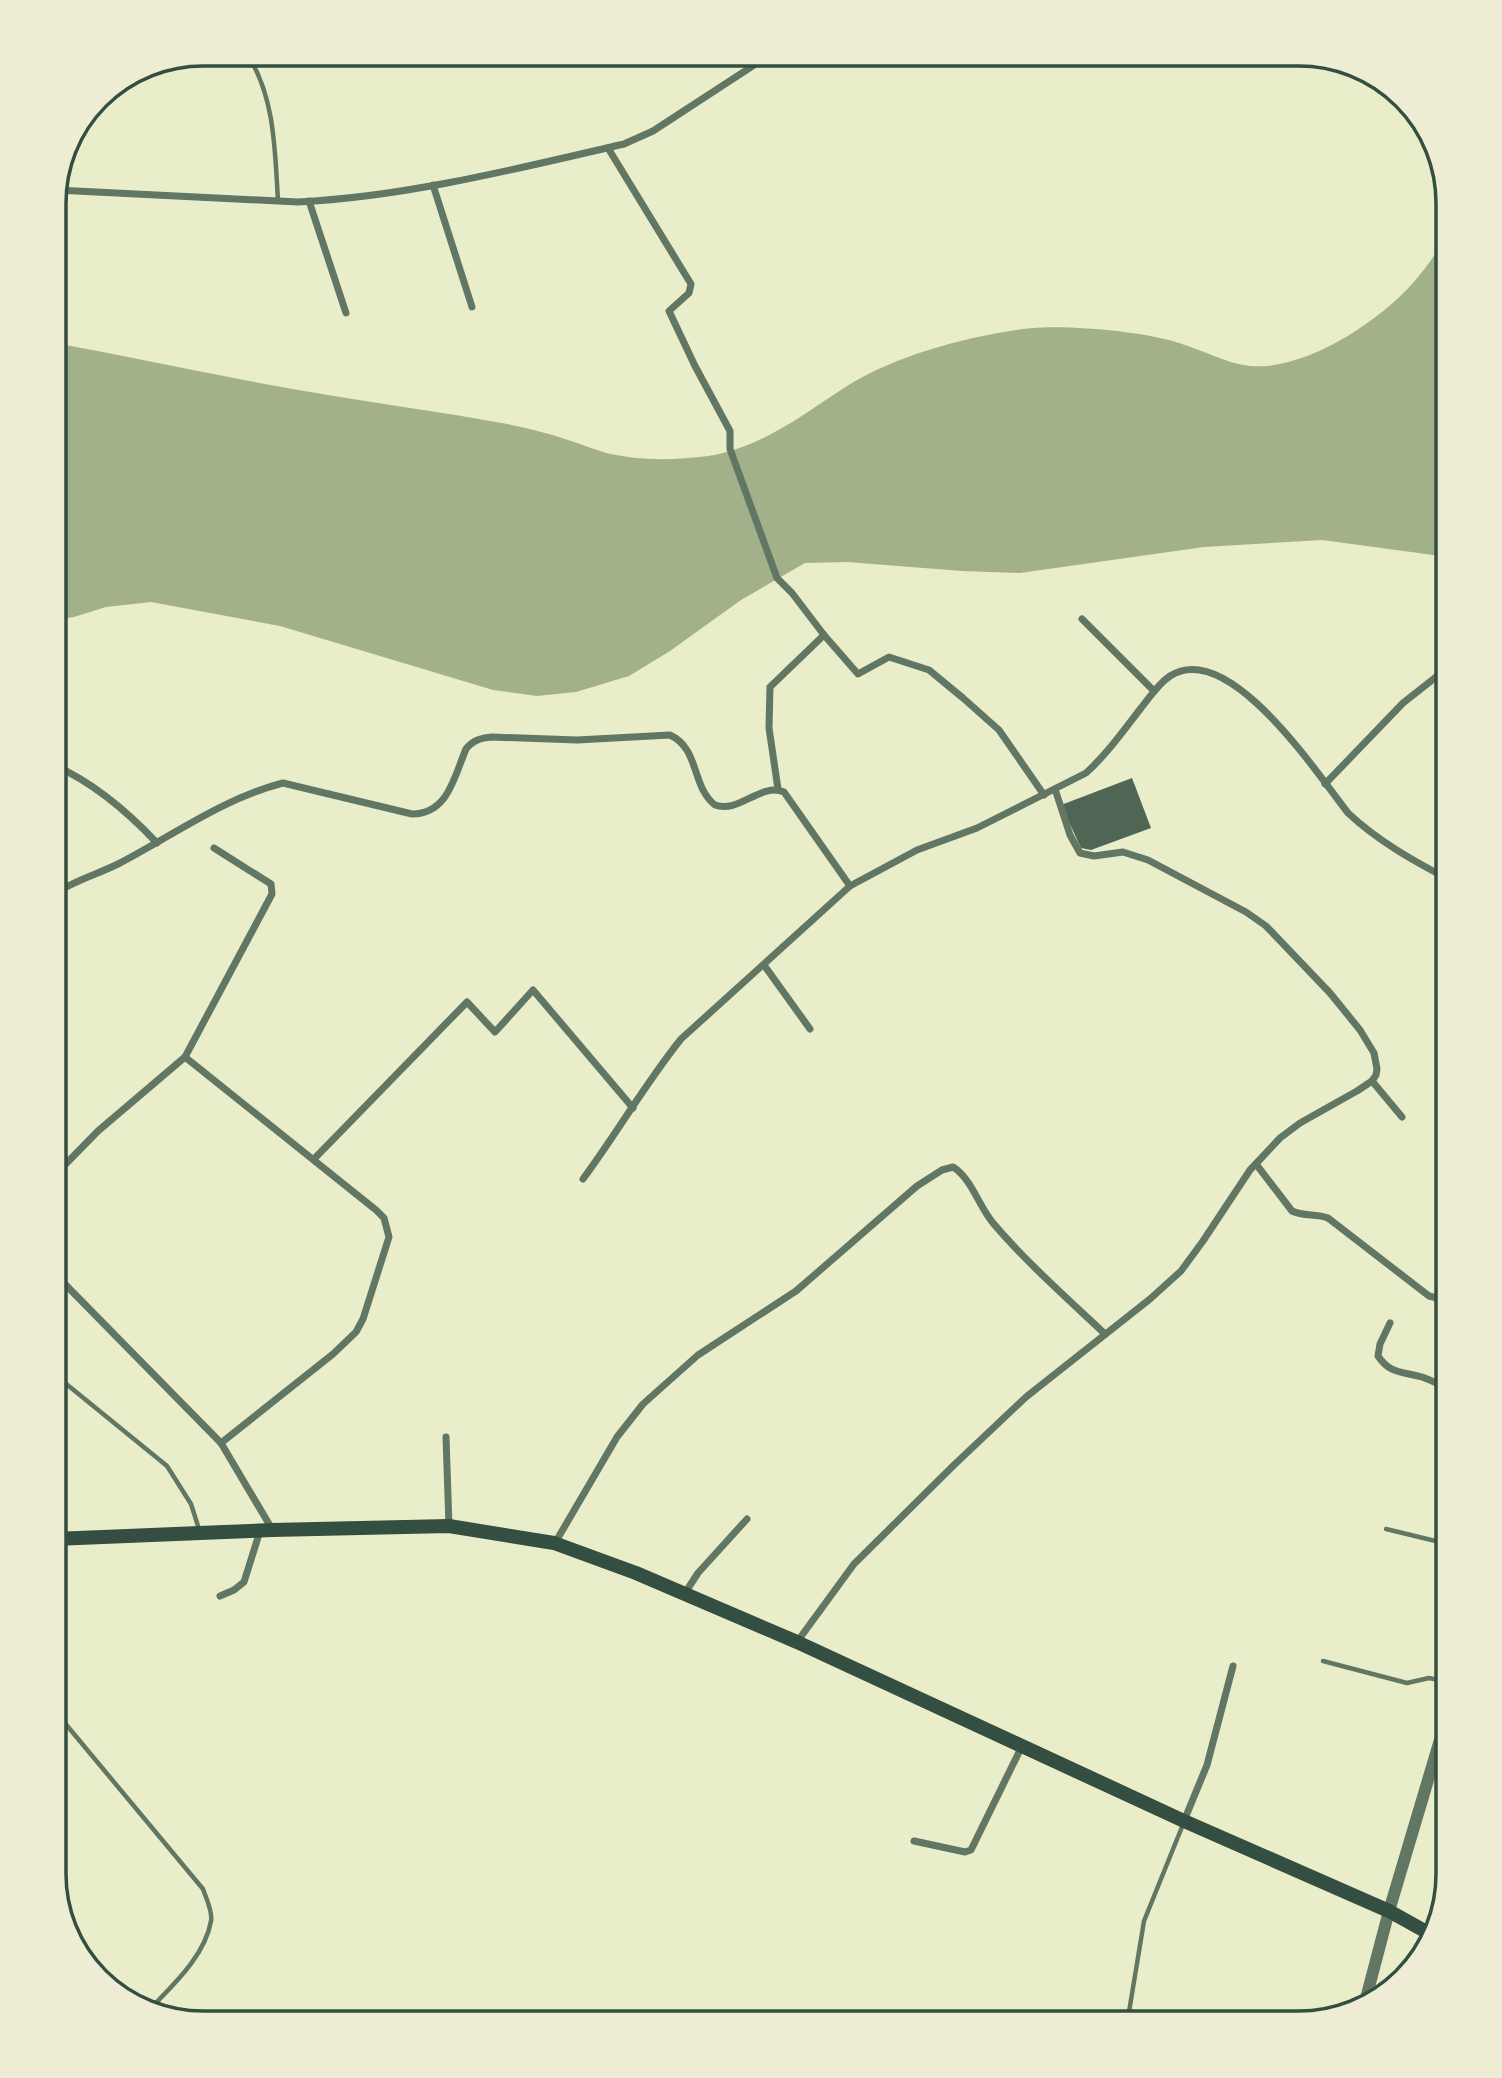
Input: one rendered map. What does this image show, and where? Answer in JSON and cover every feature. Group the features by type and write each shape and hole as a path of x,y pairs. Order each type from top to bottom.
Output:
{"main road":[{"path":"66,1538 449,1526 554,1543 636,1573 797,1642 1184,1821 1389,1911 1423,1930"}],"street":[{"path":"67,191 329,201 433,185 624,144 653,131 751,67"},
{"path":"608,148 691,284 689,293 669,312 730,431 730,449 776,578 793,593 824,635 858,674 889,657 929,670 999,730 1044,795"},
{"path":"433,185 472,307"},
{"path":"309,201 346,313"},
{"path":"1082,619 1154,691"},
{"path":"778,789 769,728 770,687 824,635"},
{"path":"583,1179 681,1039 850,886 917,850 977,828 1086,773 1100,761 1154,691 1169,677 1181,671 1194,669 1220,677 1242,690 1262,708 1348,813 1365,829 1436,872"},
{"path":"1325,784 1403,703 1436,677"},
{"path":"67,888 267,787 284,783 412,814 427,814 437,808 446,797 471,743 480,738 577,740 670,735 682,740 703,791 715,805 730,807 768,790 778,789 784,792 850,886"},
{"path":"67,772 86,782 136,821 156,843"},
{"path":"797,1642 854,1564 1027,1397 1181,1271 1256,1164 1280,1138 1300,1123 1372,1081 1377,1069 1376,1060 1360,1030 1330,993 1266,926 1246,912 1135,855 1123,852 1094,856 1080,853 1070,835 1055,789"},
{"path":"66,1163 98,1131 185,1057 272,894 271,884 214,848"},
{"path":"764,965 810,1029"},
{"path":"314,1159 467,1002 495,1032 533,990 633,1108"},
{"path":"185,1057 384,1218 389,1237 363,1319 356,1332 333,1354 221,1443"},
{"path":"1372,1081 1402,1117"},
{"path":"1256,1164 1292,1211 1300,1215 1321,1215 1328,1218 1429,1296 1436,1298"},
{"path":"554,1543 617,1437 643,1404 698,1355 796,1291 917,1186 942,1170 953,1167 964,1174 992,1222 1105,1334"},
{"path":"66,1286 221,1443 266,1530 244,1582 220,1596"},
{"path":"1390,1324 1380,1344 1378,1356 1385,1366 1402,1374 1420,1376 1436,1383"},
{"path":"446,1437 449,1526"},
{"path":"685,1594 698,1573 747,1519"},
{"path":"1184,1821 1207,1765 1233,1666"},
{"path":"914,1841 965,1852 971,1850 1023,1745"},
{"path":"1368,1993 1436,1753"}],"lane":[{"path":"253,67 266,96 274,140 278,201"},
{"path":"66,1384 167,1466 191,1504 200,1533"},
{"path":"1386,1529 1436,1541"},
{"path":"1323,1661 1407,1683 1429,1678 1436,1679"},
{"path":"66,1724 203,1889 212,1918 200,1950 156,2003"},
{"path":"1129,2011 1144,1921 1184,1821"}],"shaded area":[{"path":"1436,253 1436,555 1322,540 1204,547 1020,573 847,562 805,563 741,600 670,651 629,676 576,692 537,696 493,690 280,626 151,602 106,607 67,618 67,345 299,390 514,425 605,453 647,459 684,458 728,452 764,438 847,386 909,356 1001,332 1059,327 1102,330 1163,339 1250,366 1271,366 1293,361 1316,353 1360,328 1380,314 1417,279"}],"building":[{"path":"1132,778 1151,828 1091,850 1081,848 1061,805"}]}
